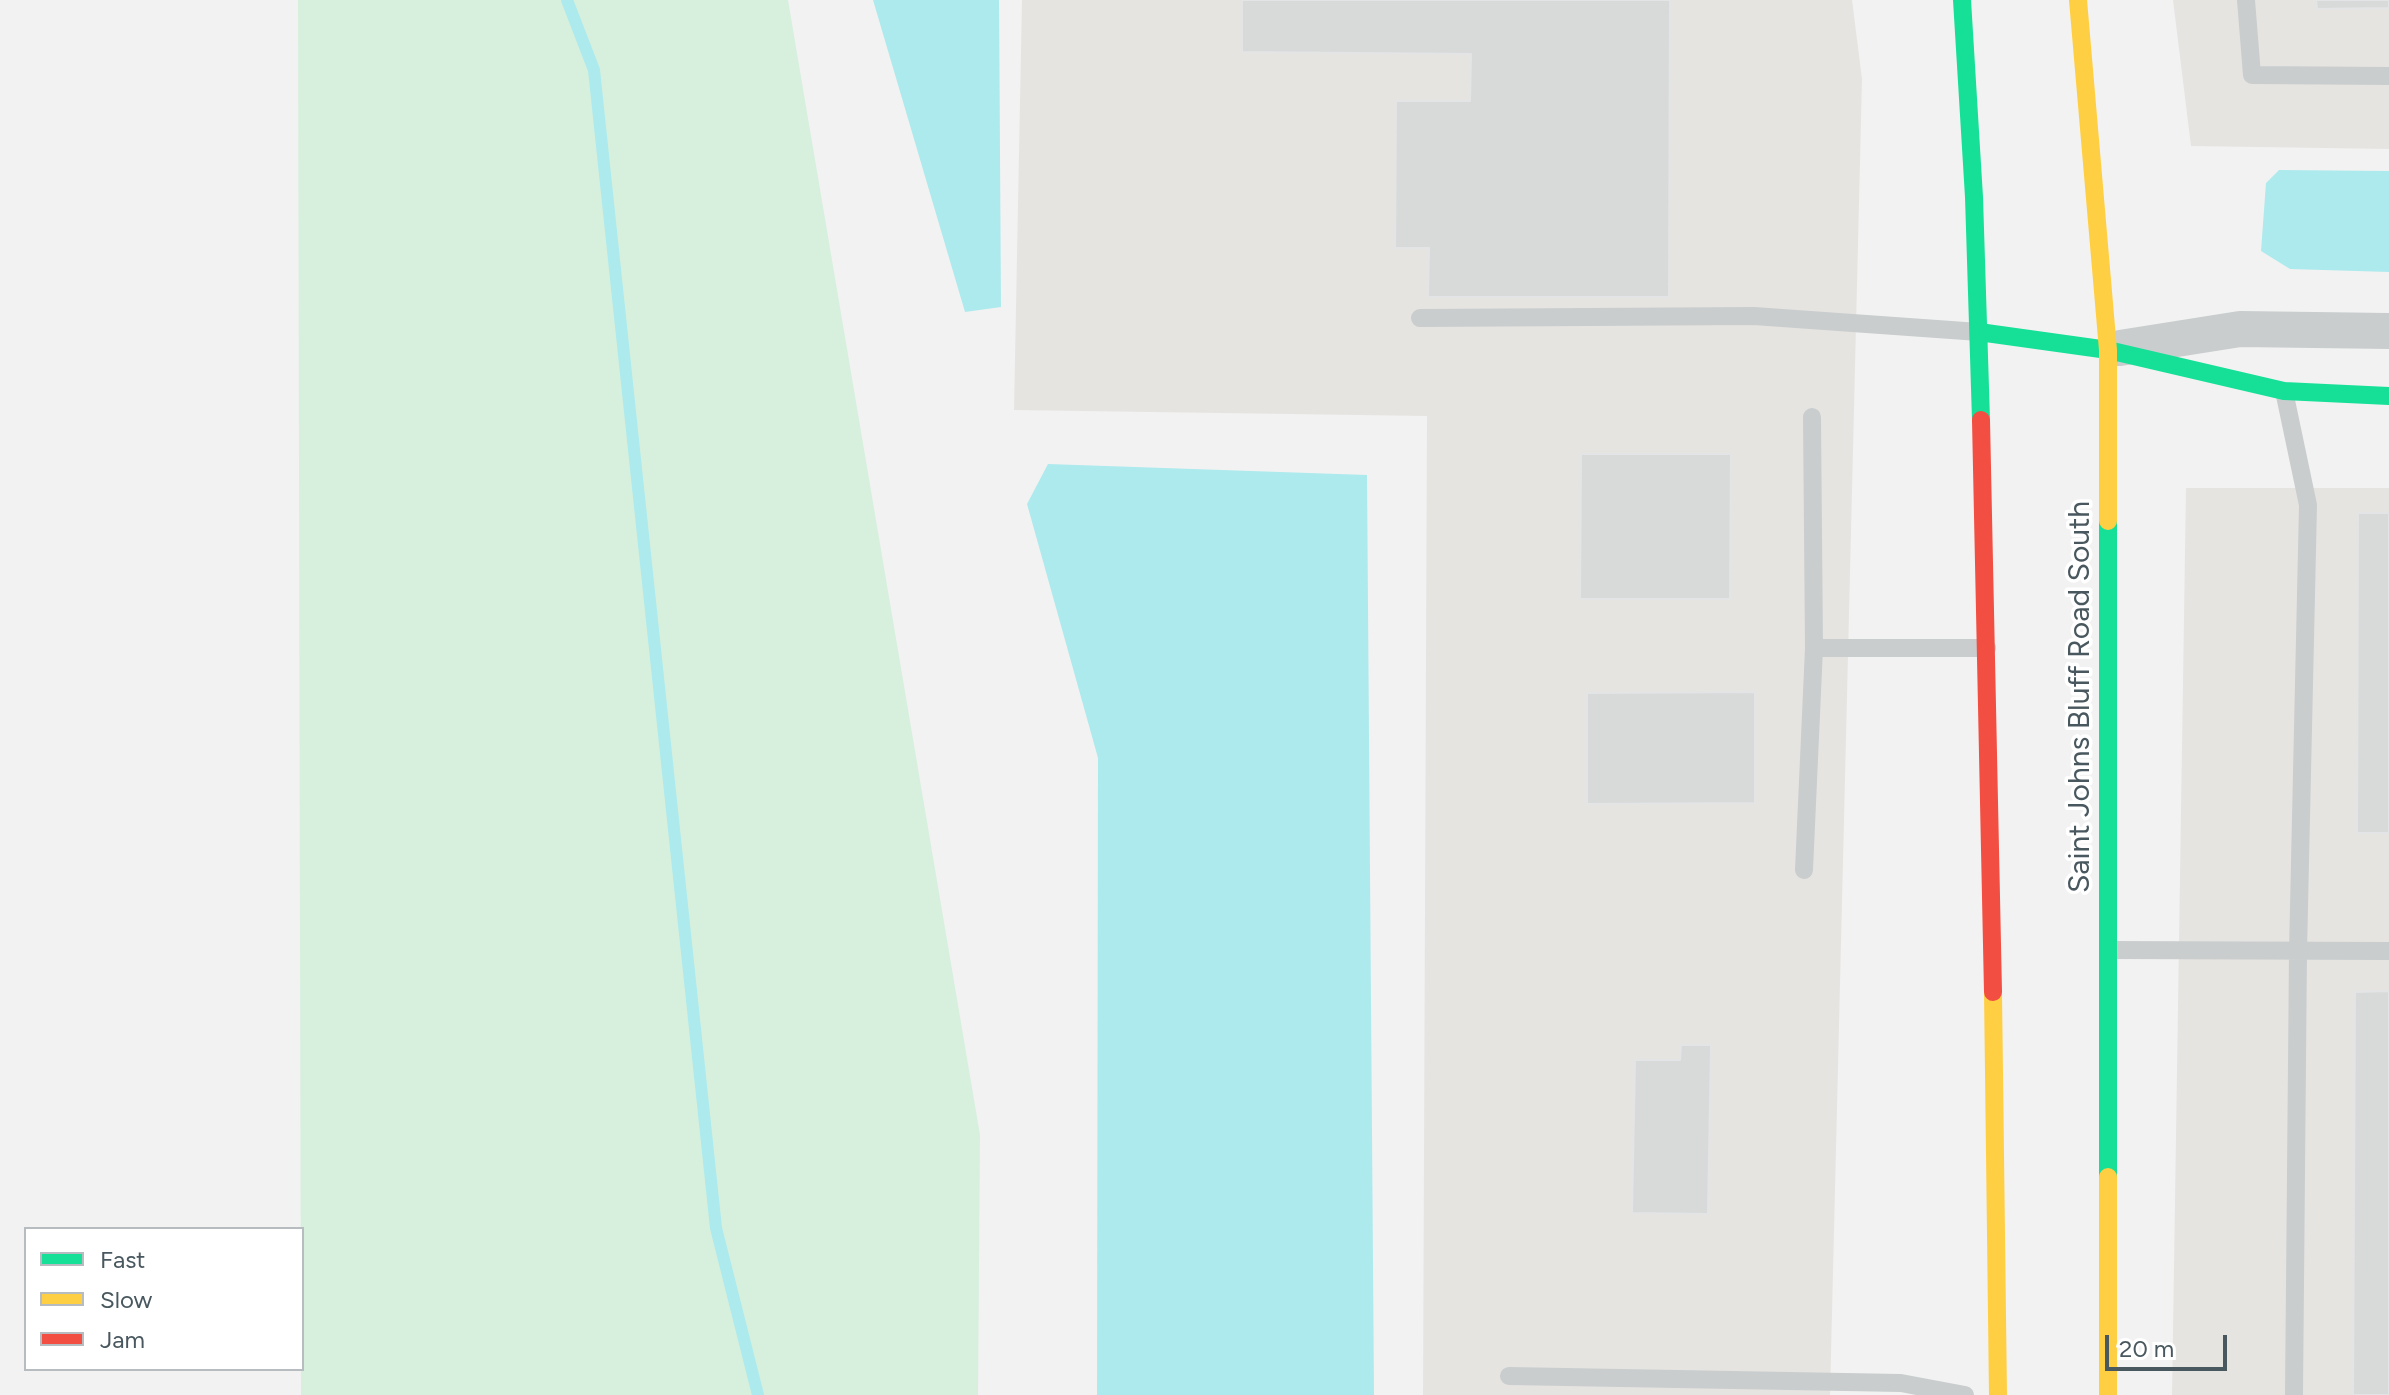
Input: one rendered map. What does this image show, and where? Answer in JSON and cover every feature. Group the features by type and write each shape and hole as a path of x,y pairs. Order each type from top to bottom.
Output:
{"main road":[{"path":"1962,0 1971,121 1979,332 1998,1395"},
{"name":"Saint Johns Bluff Road South","path":"2078,0 2108,350 2108,1395"},
{"path":"1979,332 2108,350 2284,391 2389,396"}],"street":[{"path":"2108,350 2240,329 2389,331"}],"lane":[{"path":"2246,0 2252,75 2389,76"},
{"path":"1420,318 1754,316 1979,332"},
{"path":"2284,391 2308,505 2298,952 2294,1395"},
{"path":"1804,870 1814,648 1812,417"},
{"path":"1814,648 1987,648"},
{"path":"2108,950 2389,951"},
{"path":"1509,1376 1901,1383 1965,1395"}],"shaded area":[{"path":"1022,0 1852,0 1862,79 1830,1395 1423,1395 1427,416 1014,410"},
{"path":"2173,0 2389,0 2389,149 2191,146"},
{"path":"2186,488 2389,488 2389,1395 2172,1395"}],"green space":[{"path":"298,0 788,0 980,1135 978,1395 301,1395 301,1371 304,1371 304,1227 301,1227"}],"water":[{"path":"873,0 999,0 1001,307 965,312"},
{"path":"2279,170 2389,171 2389,272 2290,269 2261,251 2266,183"},
{"path":"1048,464 1367,475 1374,1395 1097,1395 1098,758 1027,504"}],"building":[{"path":"1242,0 1670,0 1669,297 1428,297 1429,248 1395,248 1396,101 1470,101 1471,54 1242,52"},
{"path":"2316,0 2389,0 2389,8 2317,9"},
{"path":"1581,454 1731,454 1730,599 1580,599"},
{"path":"2358,513 2389,513 2389,833 2357,833"},
{"path":"1755,692 1755,803 1587,804 1587,693"},
{"path":"2389,991 2389,1395 2353,1395 2355,992"},
{"path":"1681,1045 1711,1045 1708,1214 1632,1213 1635,1060 1680,1060"}],"waterway":[{"path":"567,0 594,70 716,1228 758,1395"}],"traffic: fast":[{"path":"1962,0 1974,197 1981,420"},
{"path":"1979,332 2108,350 2284,391 2389,396"},
{"path":"2108,521 2108,1177"}],"traffic: slow":[{"path":"2078,0 2108,350 2108,521"},
{"path":"1993,992 1998,1395"},
{"path":"2108,1177 2108,1395"}],"traffic: jam":[{"path":"1981,420 1993,992"}]}
